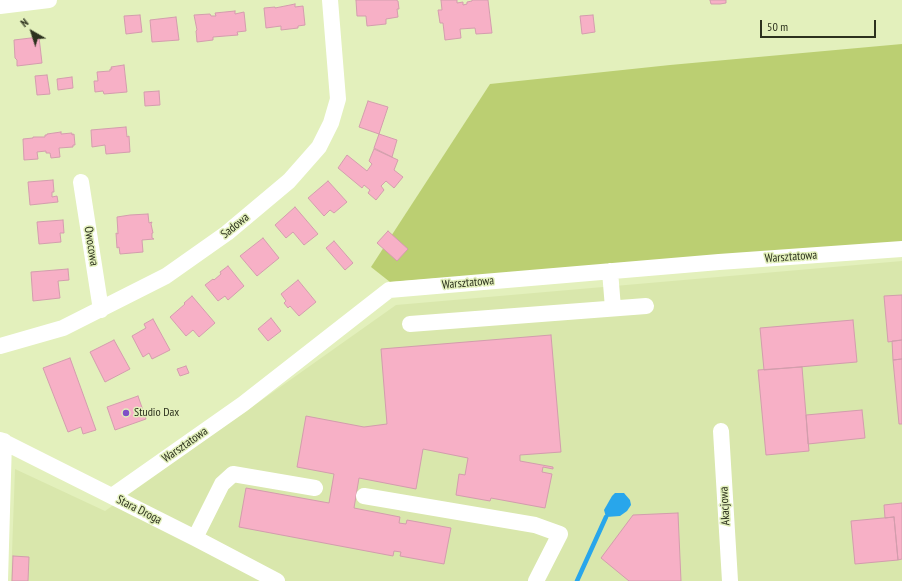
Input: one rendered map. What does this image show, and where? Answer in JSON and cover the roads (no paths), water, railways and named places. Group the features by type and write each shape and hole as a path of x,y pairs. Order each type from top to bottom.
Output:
{"street":[{"path":"0,6 49,0"},
{"name":"Sadowa","path":"0,346 63,328 166,276 227,233 289,181 319,148 331,124 338,99 330,0"},
{"name":"Owocowa","path":"81,182 101,310"},
{"name":"Warsztatowa","path":"112,496 243,404 389,290 719,262 897,249"},
{"path":"610,271 614,308"},
{"path":"410,324 646,306"},
{"name":"Akacjowa","path":"721,431 730,581"},
{"path":"0,580 2,441"},
{"name":"Stara Droga","path":"2,441 277,581"},
{"path":"195,538 222,484 233,474 315,488"},
{"path":"364,496 535,525 560,534 536,581"}],"water":[{"path":"615,493 624,493 630,500 631,505 627,511 620,516 606,517 604,510"}],"waterway":[{"path":"577,581 606,517"}],"place":[{"name":"Studio Dax","path":"126,413"}]}
